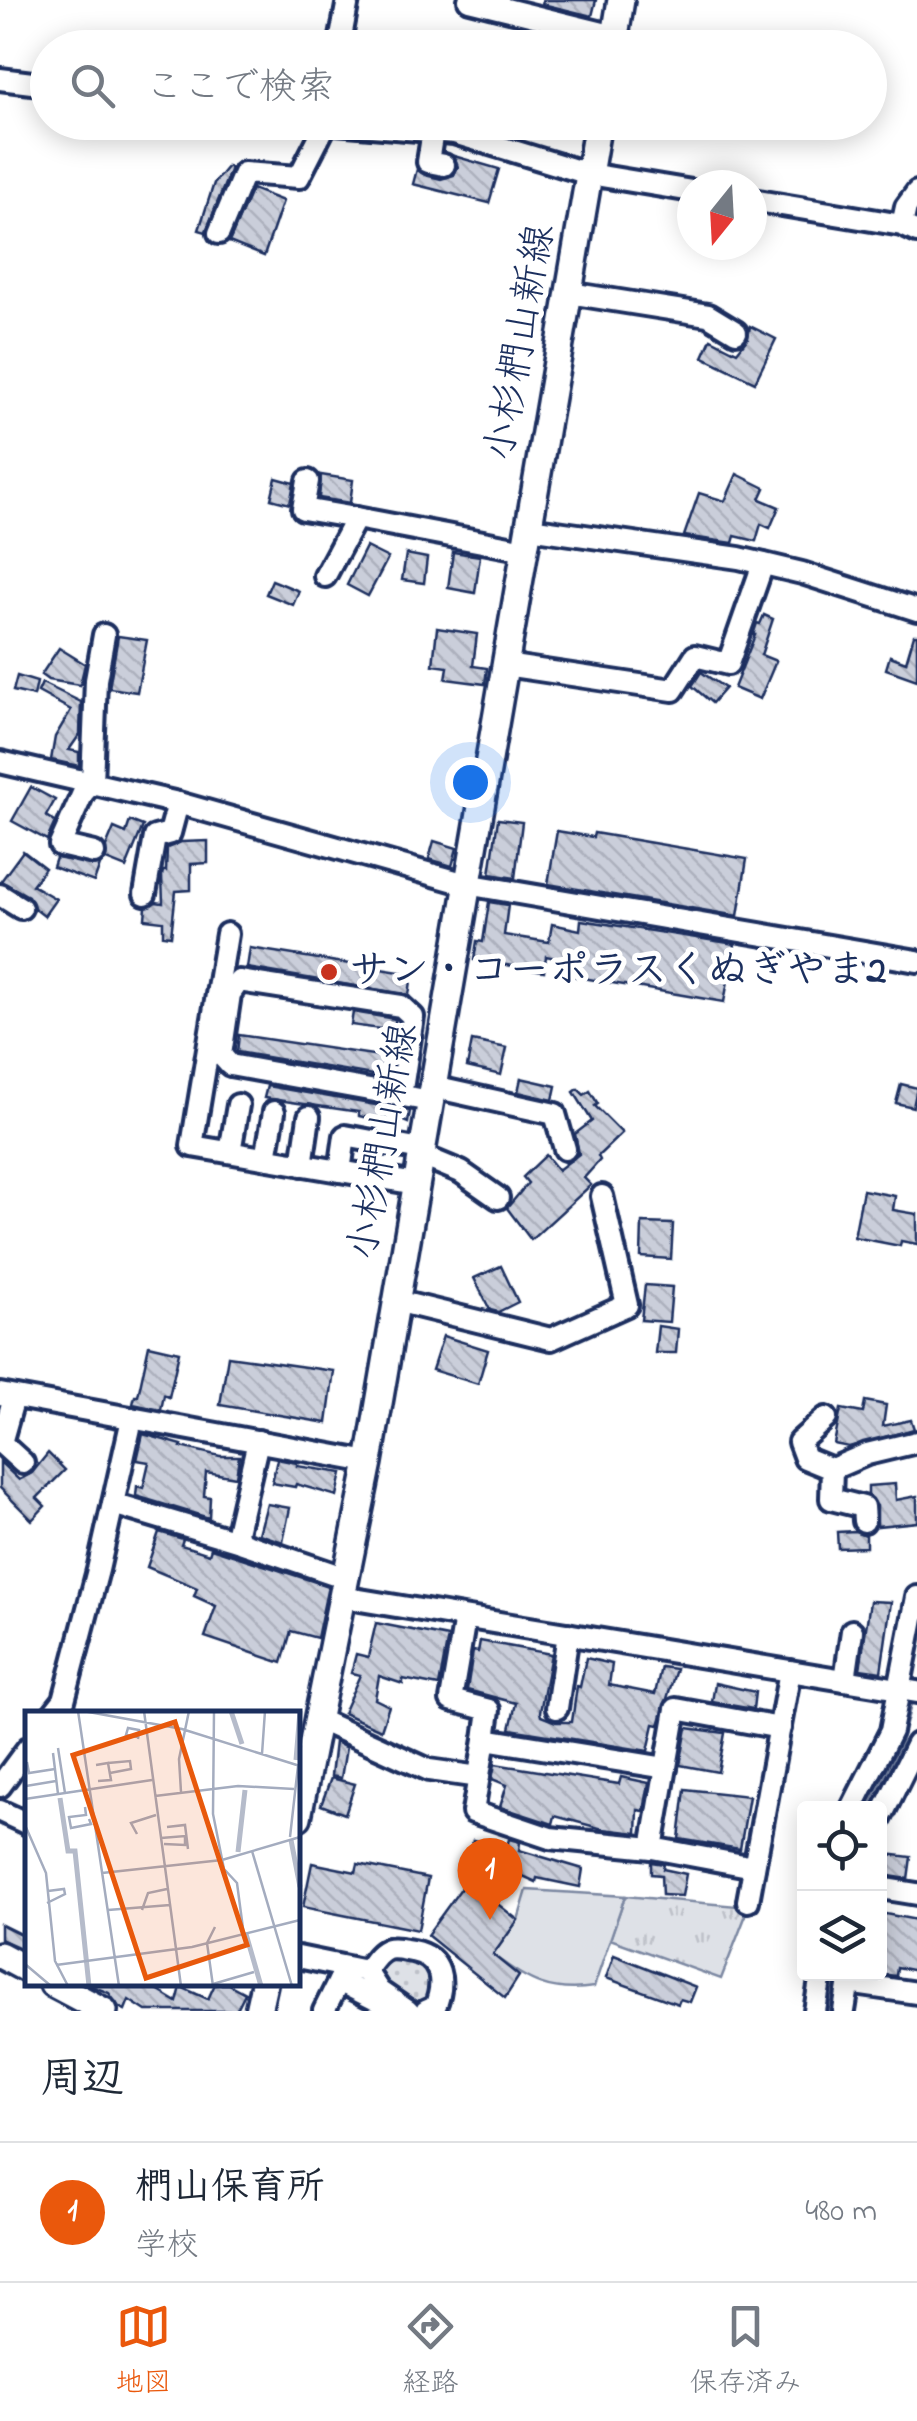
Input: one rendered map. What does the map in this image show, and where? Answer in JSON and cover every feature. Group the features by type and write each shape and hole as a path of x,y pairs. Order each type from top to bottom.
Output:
{"main road":[{"path":"616,30 621,0"},
{"name":"小杉椚山新線","path":"300,1807 369,1462 595,140"},
{"path":"0,1955 25,1968"},
{"path":"56,1986 88,2007"},
{"path":"258,2011 264,1986"}],"street":[{"path":"342,30 348,0"},
{"path":"469,0 573,30"},
{"path":"0,80 30,83"},
{"path":"219,233 244,173 299,177 318,140"},
{"path":"431,140 428,162 444,165"},
{"path":"477,140 589,174 677,188"},
{"path":"767,203 910,228 906,207 917,192"},
{"path":"568,293 708,315 736,332"},
{"path":"308,480 303,509 527,539 763,564 802,572 917,610"},
{"path":"325,576 356,518"},
{"path":"505,665 673,690 695,656 728,664 763,564"},
{"path":"94,853 60,845 92,783 96,680 104,635"},
{"path":"0,762 178,803 466,884 917,962"},
{"path":"145,894 155,836 170,832 178,803"},
{"path":"0,895 20,908"},
{"path":"226,934 192,1146 416,1184"},
{"path":"400,1096 413,1017 401,1006 239,981 230,994 220,1055 230,1065 400,1096 432,1094 555,1114 565,1149"},
{"path":"230,1152 238,1106"},
{"path":"266,1158 274,1112"},
{"path":"302,1165 309,1118"},
{"path":"340,1171 345,1136 421,1153 461,1172 498,1198"},
{"path":"396,1302 551,1339 627,1305 602,1196"},
{"path":"22,1463 1,1442 7,1395 369,1462"},
{"path":"56,1711 64,1700 132,1418"},
{"path":"826,1418 800,1442 805,1458 832,1469 867,1454 917,1442"},
{"path":"240,1542 237,1532 258,1441"},
{"path":"832,1469 832,1499 862,1507 864,1522"},
{"path":"113,1504 240,1542 344,1588 465,1618 908,1690"},
{"path":"855,1801 908,1690 917,1596"},
{"path":"465,1618 452,1700 490,1710 473,1812 550,1838 652,1848 754,1867"},
{"path":"845,1680 852,1631"},
{"path":"558,1708 568,1634"},
{"path":"748,1901 790,1671"},
{"path":"652,1848 676,1709 780,1728"},
{"path":"318,1719 429,1770 478,1777"},
{"path":"485,1740 666,1768"},
{"path":"887,1810 907,1784 917,1744"},
{"path":"0,1786 25,1752"},
{"path":"0,1810 25,1822"},
{"path":"887,1889 917,1894"},
{"path":"324,2011 350,1973 391,1948 419,1952 434,1961 441,1992 434,2007 426,2011"},
{"path":"300,1958 350,1973 408,2011"},
{"path":"350,1973 398,2011"},
{"path":"815,2011 820,1981"},
{"path":"844,2011 849,1981"},
{"path":"862,1981 917,1994"}],"green space":[{"path":"527,1890 625,1896 594,1987 552,1987 517,1972 493,1955 518,1920"},
{"path":"625,1896 749,1907 721,1979 610,1939"},
{"path":"391,1957 422,1963 437,1978 426,2006 403,2005 380,1978 378,1969"}],"building":[{"path":"543,0 596,0 592,16 542,4"},
{"path":"454,156 499,169 489,203 413,184 417,169 441,179 454,175 458,167"},
{"path":"228,166 231,168 206,232 199,230 214,183"},
{"path":"252,189 283,201 264,256 229,242"},
{"path":"750,326 776,339 755,382 703,357 711,339 737,352 748,338"},
{"path":"737,474 765,488 760,499 779,507 770,528 761,524 756,541 735,536 733,543 684,536 699,493 725,501"},
{"path":"321,475 353,480 350,503 319,498"},
{"path":"276,478 294,483 290,504 271,499"},
{"path":"366,547 388,558 368,596 347,585"},
{"path":"453,552 480,556 475,593 448,588"},
{"path":"406,554 427,558 424,583 402,580"},
{"path":"272,580 299,591 293,605 266,594"},
{"path":"764,615 773,619 761,655 776,661 760,699 734,688 757,623"},
{"path":"437,628 477,634 473,666 487,668 485,684 446,679 448,667 433,665"},
{"path":"914,635 917,680 886,669 890,656 906,662"},
{"path":"118,636 147,640 137,692 109,688"},
{"path":"59,648 85,664 80,685 48,680 41,675"},
{"path":"701,672 725,688 712,703 692,686"},
{"path":"17,676 37,682 34,696 13,691"},
{"path":"42,683 81,702 80,734 69,750 79,752 79,766 51,760 55,737 71,710 38,692"},
{"path":"31,787 55,800 46,816 55,822 47,840 12,821"},
{"path":"498,819 522,822 515,878 490,874"},
{"path":"130,821 143,826 126,868 106,860 106,847 114,828 126,833"},
{"path":"557,831 593,837 594,833 747,859 738,916 548,884"},
{"path":"208,841 208,863 191,864 191,890 176,891 171,936 163,935 163,921 145,919 146,907 163,903 167,848 181,842"},
{"path":"434,841 457,848 452,866 429,859"},
{"path":"23,851 45,868 32,885 56,899 44,916 28,896 1,881"},
{"path":"56,858 100,865 94,882 53,867"},
{"path":"489,902 508,905 504,935 549,942 552,924 580,930 581,920 735,944 724,1002 571,976 574,962 546,956 544,971 474,960 477,941 483,942"},
{"name":"サン・コーポラスくぬぎやま2","path":"250,948 412,974 409,995 247,968"},
{"path":"353,1012 395,1019 395,1031 351,1025"},
{"path":"239,1035 393,1058 390,1078 237,1052"},
{"path":"472,1041 507,1048 501,1075 467,1067"},
{"path":"521,1078 556,1086 553,1100 518,1092"},
{"path":"901,1084 917,1088 913,1107 896,1103"},
{"path":"267,1086 410,1111 408,1123 387,1114 385,1122 359,1116 359,1112 264,1098"},
{"path":"578,1089 584,1095 590,1091 598,1104 595,1106 622,1133 598,1156 600,1160 584,1178 591,1185 531,1240 507,1208 528,1183 523,1177 546,1155 558,1170 579,1154 575,1134 592,1121 574,1092"},
{"path":"863,1190 895,1196 893,1210 917,1214 917,1244 901,1241 900,1246 854,1237"},
{"path":"642,1223 673,1224 671,1259 641,1257"},
{"path":"501,1266 518,1302 498,1312 490,1310 474,1278"},
{"path":"645,1285 672,1287 669,1322 641,1320"},
{"path":"658,1326 678,1329 676,1353 655,1353"},
{"path":"443,1336 488,1350 478,1384 432,1370"},
{"path":"149,1345 179,1352 169,1397 164,1395 161,1410 133,1404"},
{"path":"228,1356 334,1371 327,1423 220,1405"},
{"path":"865,1401 886,1405 883,1426 911,1420 914,1429 849,1447 834,1444 841,1409 863,1413"},
{"path":"143,1434 220,1456 239,1456 236,1477 206,1472 204,1496 210,1497 209,1518 136,1496 137,1486 143,1488 149,1462 137,1460"},
{"path":"48,1453 65,1470 37,1498 45,1506 32,1520 0,1488 0,1462 19,1480 32,1473"},
{"path":"277,1459 342,1473 337,1496 296,1484 295,1487 272,1483"},
{"path":"895,1484 896,1500 917,1496 917,1522 877,1526 877,1506 868,1495 868,1486"},
{"path":"267,1504 290,1508 283,1542 259,1534"},
{"path":"159,1532 183,1539 181,1545 209,1554 211,1548 328,1586 317,1638 291,1631 282,1663 205,1637 216,1606 194,1596 197,1588 147,1567"},
{"path":"837,1532 866,1535 866,1547 838,1548"},
{"path":"870,1601 891,1602 881,1672 860,1669"},
{"path":"376,1623 448,1637 439,1686 403,1679 403,1684 379,1676 375,1699 389,1706 381,1730 343,1713 360,1675 351,1673 356,1654 368,1657"},
{"path":"480,1641 551,1654 540,1712 556,1722 572,1722 586,1658 612,1664 609,1685 655,1694 661,1667 676,1669 659,1725 654,1724 648,1751 510,1729 516,1703 467,1690 473,1651 478,1652"},
{"path":"715,1683 755,1692 753,1709 712,1702"},
{"path":"687,1728 725,1733 718,1772 680,1765"},
{"path":"335,1742 346,1748 341,1778 331,1776"},
{"path":"495,1764 619,1784 621,1777 649,1783 644,1811 638,1810 637,1833 555,1816 553,1824 500,1807 507,1785 492,1779"},
{"path":"331,1778 355,1784 345,1814 321,1805"},
{"path":"685,1789 749,1796 740,1849 679,1839"},
{"path":"509,1839 520,1842 519,1850 583,1869 580,1887 537,1878 536,1882 494,1863 493,1868 467,1859 473,1840 507,1846"},
{"path":"887,1854 911,1857 908,1879 887,1876"},
{"path":"651,1862 686,1874 682,1896 662,1895 661,1875 651,1874"},
{"path":"312,1863 356,1872 358,1864 428,1878 418,1930 303,1907"},
{"path":"467,1880 518,1920 493,1955 519,1976 505,1998 427,1935"},
{"path":"887,1914 917,1920 917,1971 897,1967 896,1976 887,1975"},
{"path":"0,1924 25,1936 25,1950 0,1939"},
{"path":"614,1955 696,1987 690,2002 680,1999 678,2004 606,1978"},
{"path":"92,1986 150,1986 177,2002 181,1987 208,1999 214,1986 232,1986 245,1993 236,2011 146,2011 129,2000 125,2010 109,1993"}],"waterway":[{"path":"870,1801 900,1742 912,1696"},
{"path":"829,2011 834,1981"}],"place":[{"name":"サン・コーポラスくぬぎやま2","path":"329,972"},
{"name":"椚山保育所","path":"490,1920"}]}
